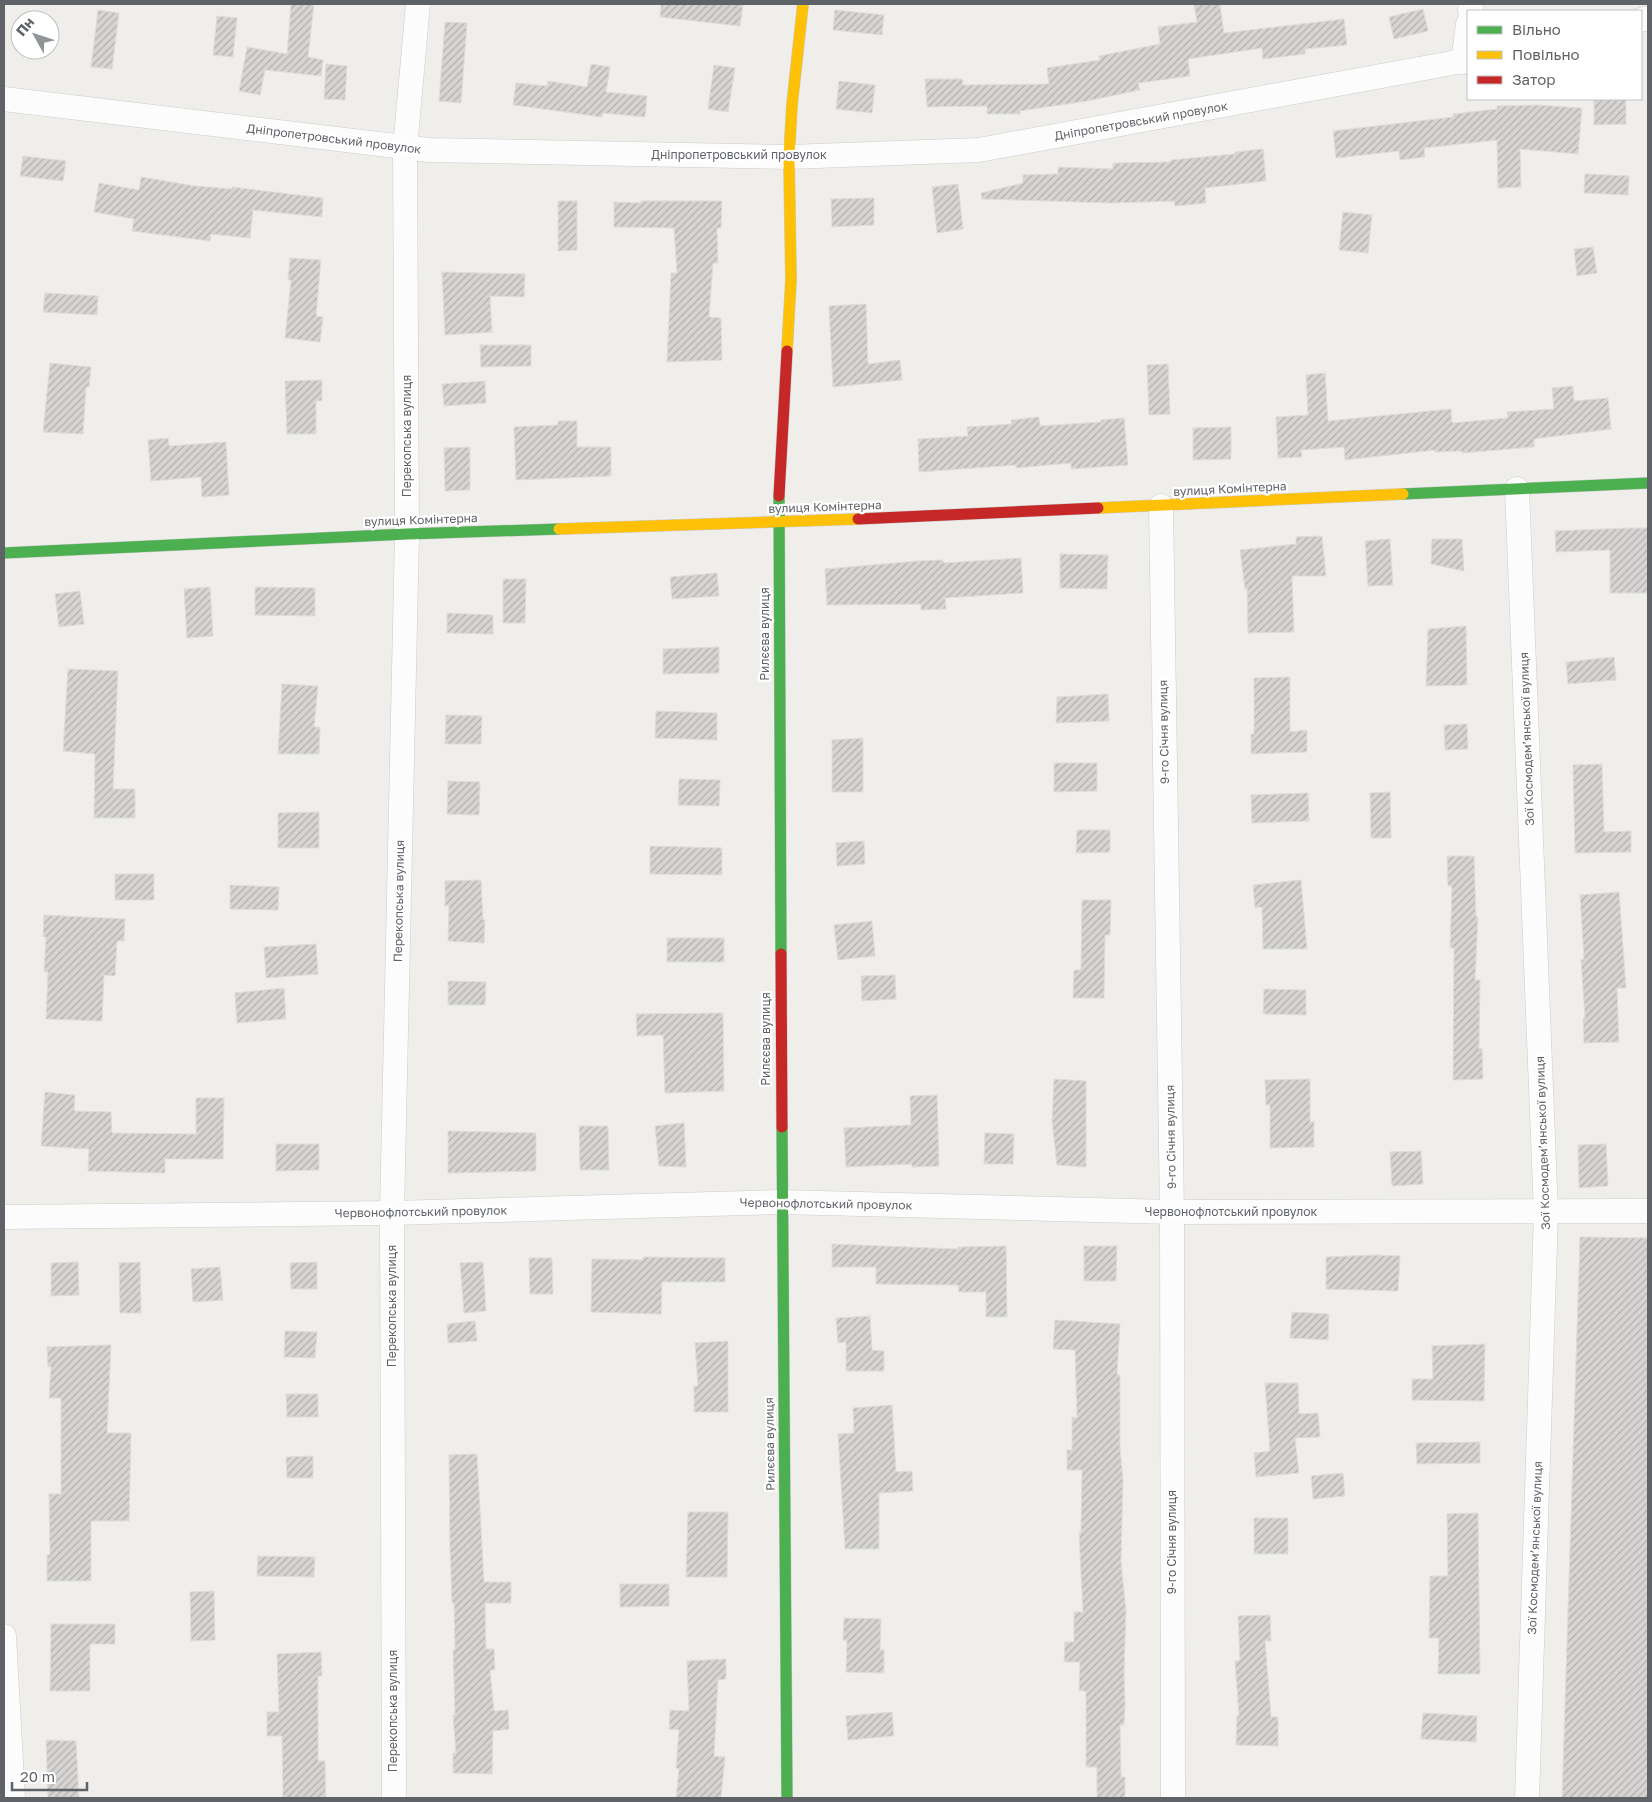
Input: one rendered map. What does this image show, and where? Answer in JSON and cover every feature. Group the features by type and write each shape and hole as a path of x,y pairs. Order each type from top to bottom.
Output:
{"street":[{"name":"Перекопська вулиця","path":"394,1798 392,1213 407,534 405,148 418,4"},
{"name":"Рилєєва вулиця","path":"787,1798 781,1202 778,523 790,280 789,157 792,105 803,4"},
{"path":"1466,61 1467,42"},
{"name":"Дніпропетровський провулок","path":"4,100 429,150 789,157 979,150 1466,61"},
{"name":"вулиця Комінтерна","path":"4,554 407,534 778,523 1648,483"},
{"name":"Зої Космодем’янської вулиця","path":"1517,489 1546,1213 1527,1798"},
{"name":"9-го Січня вулиця","path":"1161,506 1172,1212 1173,1798"},
{"name":"Червонофлотський провулок","path":"4,1217 392,1213 781,1202 1172,1212 1546,1213 1648,1211"},
{"path":"4,1636 13,1798"}],"building":[{"path":"291,4 314,4 308,57 323,60 321,76 265,70 260,95 239,91 247,47 287,54"},
{"path":"661,4 743,4 740,26 660,17"},
{"path":"1194,4 1220,4 1224,33 1344,19 1347,45 1305,49 1305,54 1263,59 1262,48 1188,59 1190,76 1138,83 1140,90 1087,101 1020,111 1020,114 987,114 987,106 927,107 925,79 962,79 963,85 1049,84 1047,68 1100,60 1099,56 1160,44 1158,27 1197,22"},
{"path":"1423,9 1428,31 1394,39 1389,17"},
{"path":"98,10 119,13 112,69 91,67"},
{"path":"835,10 884,15 882,35 833,30"},
{"path":"217,16 237,18 233,57 213,55"},
{"path":"445,22 467,23 461,103 439,101"},
{"path":"326,64 347,66 345,100 324,99"},
{"path":"591,64 610,67 606,92 647,96 645,117 603,113 602,117 513,105 516,83 547,86 548,81 587,87"},
{"path":"714,65 735,68 728,112 708,109"},
{"path":"839,81 875,85 872,113 836,109"},
{"path":"1594,100 1626,100 1626,124 1594,125"},
{"path":"1538,105 1582,108 1578,154 1520,149 1521,187 1498,188 1497,140 1424,148 1425,157 1400,160 1399,151 1336,158 1333,131 1453,117 1453,114 1497,109 1497,106"},
{"path":"1263,149 1266,181 1205,188 1206,203 1175,206 1174,201 1111,203 982,199 981,193 1023,183 1023,175 1058,174 1058,167 1113,169 1113,163 1171,162 1171,160 1235,154 1235,152"},
{"path":"23,156 66,161 63,181 20,176"},
{"path":"1585,174 1629,176 1628,195 1584,193"},
{"path":"141,177 195,186 232,189 232,187 323,198 322,217 253,210 250,238 211,234 210,241 132,231 134,219 94,212 99,183 139,190"},
{"path":"958,184 963,229 937,233 932,187"},
{"path":"874,198 874,225 832,227 831,199"},
{"path":"558,201 577,201 577,250 558,251"},
{"path":"641,201 722,201 721,228 717,228 718,263 713,263 709,317 721,318 722,360 667,362 671,273 677,273 674,228 614,227 614,202 641,203"},
{"path":"1343,212 1372,215 1368,253 1339,250"},
{"path":"1593,247 1597,273 1577,276 1574,249"},
{"path":"290,258 321,260 316,316 323,317 320,342 285,338 291,280 288,280"},
{"path":"442,272 525,274 524,297 490,296 492,332 445,335"},
{"path":"45,293 98,296 97,315 43,312"},
{"path":"866,304 868,364 900,360 902,380 833,387 829,306"},
{"path":"480,345 531,345 531,366 481,367"},
{"path":"50,363 91,367 89,387 86,387 83,434 43,432"},
{"path":"1168,364 1170,414 1149,415 1147,365"},
{"path":"1325,373 1328,421 1451,409 1452,423 1508,418 1507,412 1554,409 1552,388 1573,386 1574,401 1608,398 1611,429 1534,439 1534,447 1462,453 1462,451 1435,452 1435,450 1345,460 1344,447 1301,450 1302,457 1278,458 1276,417 1308,415 1306,375"},
{"path":"322,380 322,401 316,401 316,434 287,434 285,381"},
{"path":"485,381 486,403 444,406 442,384"},
{"path":"1039,417 1040,426 1101,422 1101,420 1124,418 1128,465 1071,469 1071,463 1016,468 1016,465 919,472 918,439 968,436 967,427 1012,424 1011,420"},
{"path":"558,421 577,421 577,447 611,447 611,476 516,480 514,427 558,425"},
{"path":"1231,427 1231,459 1193,460 1193,428"},
{"path":"168,438 169,446 226,442 229,495 202,497 201,477 151,481 148,440"},
{"path":"470,447 470,490 445,491 444,448"},
{"path":"1648,528 1648,593 1610,593 1610,550 1556,552 1555,531"},
{"path":"1322,536 1326,576 1292,576 1294,632 1248,633 1247,588 1245,589 1240,550 1296,544 1296,537"},
{"path":"1390,539 1393,585 1368,586 1365,541"},
{"path":"1432,539 1462,539 1464,571 1431,564"},
{"path":"1060,554 1108,555 1107,589 1060,588"},
{"path":"1021,558 1023,593 945,598 946,609 921,610 921,604 827,605 825,569 918,561 943,560 943,563"},
{"path":"717,573 719,596 672,599 670,577"},
{"path":"503,579 526,579 525,623 503,623"},
{"path":"210,587 213,636 187,638 184,589"},
{"path":"255,587 315,588 315,616 255,615"},
{"path":"80,591 84,624 59,627 55,594"},
{"path":"447,613 493,615 493,634 447,633"},
{"path":"1466,626 1467,685 1426,686 1428,629"},
{"path":"719,647 719,673 663,674 663,649"},
{"path":"1614,657 1616,680 1568,684 1566,662"},
{"path":"68,669 118,671 113,789 135,789 135,818 94,818 95,754 63,751"},
{"path":"1290,677 1290,732 1307,730 1307,752 1251,754 1251,734 1254,734 1254,678"},
{"path":"282,684 318,686 314,727 320,727 319,754 278,754"},
{"path":"1108,694 1109,721 1056,723 1057,697"},
{"path":"656,711 717,713 717,740 655,738"},
{"path":"446,715 482,716 481,744 445,744"},
{"path":"1467,724 1468,749 1445,750 1444,725"},
{"path":"863,738 863,792 832,792 832,740"},
{"path":"1054,763 1097,763 1097,791 1054,792"},
{"path":"1602,764 1604,832 1631,831 1631,852 1575,853 1573,765"},
{"path":"679,779 720,780 719,806 678,805"},
{"path":"448,781 480,782 479,815 447,814"},
{"path":"1390,792 1391,838 1371,838 1370,793"},
{"path":"1308,793 1309,821 1252,823 1251,795"},
{"path":"319,812 319,848 278,848 278,813"},
{"path":"1077,830 1110,830 1110,852 1076,853"},
{"path":"864,841 865,864 837,866 836,843"},
{"path":"650,846 722,848 722,875 650,874"},
{"path":"1447,856 1474,856 1476,917 1478,917 1475,980 1480,980 1479,1049 1482,1048 1483,1079 1453,1080 1454,948 1450,948 1452,886 1448,886"},
{"path":"115,874 154,874 154,900 115,900"},
{"path":"481,880 483,920 485,920 484,943 448,941 449,905 445,906 445,881"},
{"path":"1301,880 1307,949 1263,949 1262,907 1255,908 1253,885"},
{"path":"230,885 279,887 278,910 230,909"},
{"path":"1619,892 1626,988 1617,988 1619,1042 1584,1043 1583,1018 1585,1018 1581,960 1584,959 1580,895"},
{"path":"1082,900 1111,900 1110,935 1105,935 1104,998 1073,998 1074,970 1081,970"},
{"path":"44,915 125,919 124,941 117,941 115,976 104,975 102,1021 46,1019 48,972 44,972 46,937 43,937"},
{"path":"872,921 875,956 838,960 834,925"},
{"path":"667,938 724,938 724,962 667,962"},
{"path":"316,944 318,974 266,978 264,947"},
{"path":"895,975 896,999 862,1001 861,976"},
{"path":"448,981 486,982 485,1005 448,1005"},
{"path":"284,988 286,1019 237,1023 235,993"},
{"path":"1264,989 1306,990 1306,1015 1263,1014"},
{"path":"723,1013 724,1091 665,1093 663,1035 637,1036 636,1014"},
{"path":"1054,1079 1086,1081 1086,1167 1057,1165 1052,1121"},
{"path":"1310,1079 1310,1122 1314,1121 1314,1147 1270,1148 1270,1105 1266,1105 1265,1080"},
{"path":"45,1092 75,1095 74,1111 111,1112 112,1133 196,1134 196,1098 224,1098 223,1159 165,1159 165,1173 88,1171 89,1149 41,1146"},
{"path":"937,1095 939,1166 912,1167 912,1164 846,1167 844,1128 911,1125 910,1096"},
{"path":"684,1123 686,1167 659,1166 655,1126"},
{"path":"579,1126 608,1126 609,1170 580,1170"},
{"path":"448,1131 536,1133 536,1171 448,1173"},
{"path":"985,1133 1014,1134 1013,1164 984,1164"},
{"path":"276,1144 319,1144 319,1170 276,1171"},
{"path":"1606,1144 1608,1186 1579,1188 1578,1145"},
{"path":"1421,1151 1423,1184 1392,1186 1390,1152"},
{"path":"1580,1237 1648,1238 1648,1798 1562,1798"},
{"path":"832,1244 958,1249 958,1247 1006,1246 1007,1317 986,1317 986,1292 959,1292 958,1285 876,1284 876,1267 832,1267"},
{"path":"1084,1246 1117,1246 1116,1281 1084,1281"},
{"path":"1400,1256 1398,1291 1326,1289 1326,1257"},
{"path":"643,1257 725,1258 725,1282 662,1282 661,1314 591,1312 592,1259 643,1260"},
{"path":"529,1258 552,1258 553,1294 530,1294"},
{"path":"78,1262 79,1295 51,1296 51,1263"},
{"path":"140,1262 141,1313 120,1313 119,1263"},
{"path":"317,1262 317,1289 291,1289 290,1263"},
{"path":"483,1262 486,1311 464,1313 460,1263"},
{"path":"220,1267 223,1300 193,1302 191,1269"},
{"path":"1292,1312 1329,1314 1328,1340 1290,1338"},
{"path":"870,1316 872,1350 884,1351 884,1371 846,1371 846,1342 838,1343 836,1318"},
{"path":"1055,1320 1120,1324 1117,1375 1120,1375 1120,1448 1123,1481 1121,1562 1126,1611 1124,1725 1120,1725 1121,1777 1125,1777 1125,1798 1097,1798 1097,1767 1086,1767 1086,1691 1079,1691 1080,1662 1064,1662 1065,1642 1074,1642 1074,1612 1083,1612 1079,1532 1081,1532 1082,1470 1067,1470 1067,1450 1072,1450 1072,1417 1077,1418 1075,1350 1053,1349"},
{"path":"475,1321 477,1341 448,1343 447,1324"},
{"path":"285,1331 317,1332 315,1358 284,1357"},
{"path":"728,1341 728,1412 694,1412 694,1386 698,1386 695,1343"},
{"path":"1485,1344 1484,1401 1412,1400 1412,1379 1433,1379 1432,1346"},
{"path":"111,1345 107,1433 131,1433 129,1521 91,1521 91,1581 47,1581 47,1555 50,1555 49,1494 61,1494 61,1398 49,1398 51,1366 48,1367 47,1347"},
{"path":"1265,1383 1298,1383 1299,1414 1318,1413 1320,1437 1295,1438 1299,1473 1256,1477 1254,1453 1270,1451"},
{"path":"286,1394 318,1394 318,1417 287,1417"},
{"path":"892,1405 896,1472 912,1471 913,1491 879,1493 879,1549 845,1549 838,1434 854,1433 853,1408"},
{"path":"1480,1442 1480,1463 1417,1464 1416,1443"},
{"path":"477,1454 484,1582 511,1582 511,1603 485,1603 486,1649 494,1649 495,1670 490,1670 494,1711 508,1710 509,1729 493,1731 492,1774 453,1773 453,1753 456,1753 453,1715 455,1714 453,1650 455,1649 450,1546 449,1455"},
{"path":"313,1456 313,1478 287,1478 286,1457"},
{"path":"1343,1473 1345,1496 1313,1499 1311,1476"},
{"path":"688,1512 728,1512 727,1577 686,1577"},
{"path":"1478,1513 1480,1674 1438,1674 1439,1638 1429,1638 1430,1576 1448,1576 1447,1514"},
{"path":"1254,1518 1288,1518 1288,1554 1254,1554"},
{"path":"258,1556 315,1557 314,1577 257,1576"},
{"path":"620,1584 669,1584 669,1606 620,1607"},
{"path":"214,1591 215,1640 191,1641 190,1592"},
{"path":"1270,1615 1271,1641 1265,1641 1271,1717 1278,1717 1278,1746 1236,1745 1237,1716 1239,1716 1235,1661 1240,1660 1238,1616"},
{"path":"844,1618 881,1619 880,1650 884,1650 884,1673 846,1672 847,1641 843,1640"},
{"path":"51,1624 115,1624 115,1644 90,1644 90,1691 50,1691"},
{"path":"321,1652 322,1676 318,1676 318,1761 325,1761 326,1798 283,1798 282,1736 267,1736 267,1712 279,1712 277,1654"},
{"path":"726,1659 726,1679 718,1680 714,1756 725,1757 721,1798 676,1798 679,1769 676,1768 679,1730 669,1729 670,1710 689,1711 687,1661"},
{"path":"892,1712 894,1736 848,1740 846,1716"},
{"path":"1423,1713 1477,1716 1476,1742 1421,1739"},
{"path":"46,1740 76,1741 79,1798 48,1798"}],"traffic: fast":[{"path":"1403,494 1648,483"},
{"path":"779,496 781,954"},
{"path":"4,553 407,534 559,529"},
{"path":"782,1127 787,1798"}],"traffic: slow":[{"path":"787,351 791,280 789,157 792,105 803,4"},
{"path":"1098,508 1403,494"},
{"path":"559,529 858,519"}],"traffic: jam":[{"path":"779,496 787,351"},
{"path":"858,519 1098,508"},
{"path":"781,954 782,1127"}]}
